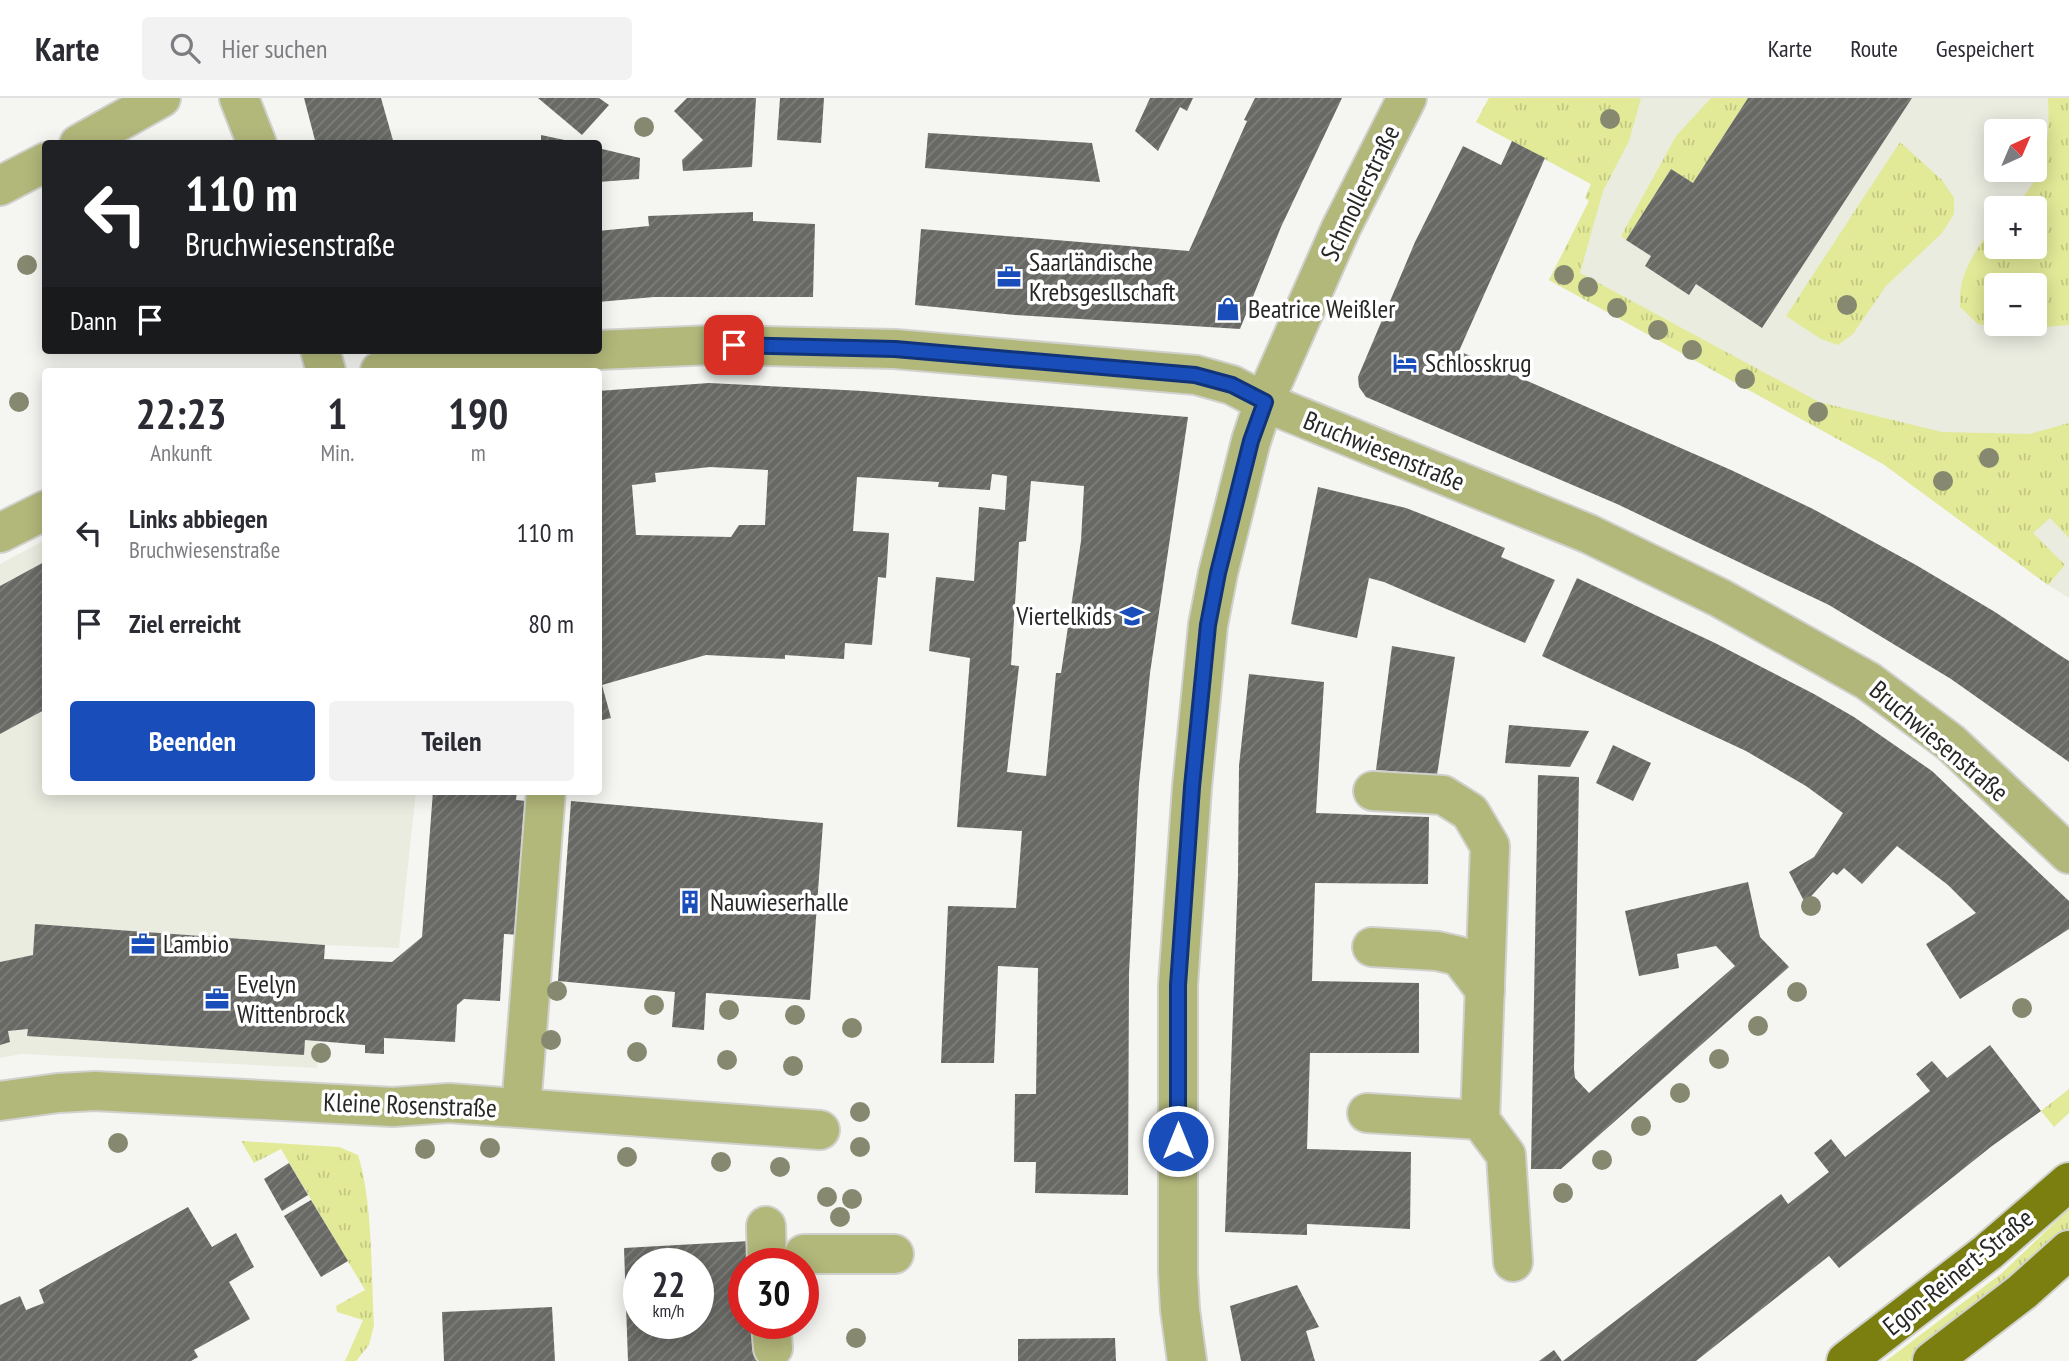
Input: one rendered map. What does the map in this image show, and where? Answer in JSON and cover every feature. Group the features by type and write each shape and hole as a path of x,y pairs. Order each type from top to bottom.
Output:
{"main road":[{"name":"Egon-Reinert-Straße","path":"1846,1361 1987,1252 2069,1182"},
{"name":"Egon-Reinert-Straße","path":"1932,1361 2022,1292 2069,1250"}],"street":[{"path":"86,140 161,98"},
{"path":"239,98 255,140"},
{"name":"Schmollerstraße","path":"1187,1361 1178,1272 1178,985 1192,787 1208,625 1251,441 1265,402 1341,228 1407,98"},
{"path":"0,186 42,164"},
{"name":"Bruchwiesenstraße","path":"602,350 711,345 895,349 1195,375 1232,385 1265,402 1589,534 1720,598 1868,681 1951,743 2069,854"},
{"name":"Bruchwiesenstraße","path":"402,368 482,357 531,354"},
{"path":"0,533 42,512"},
{"path":"1373,791 1443,795 1470,813 1490,846 1480,1120 1506,1155 1513,1262"},
{"path":"522,1108 545,795"},
{"path":"1372,947 1437,951 1459,956 1485,990"},
{"name":"Kleine Rosenstraße","path":"0,1101 95,1091 393,1107 449,1103 820,1130"},
{"path":"1367,1113 1480,1120"},
{"path":"766,1226 767,1248"},
{"path":"819,1254 894,1254"}],"shaded area":[{"path":"1489,98 2069,98 2069,598 1883,464 1549,280 1589,201 1585,198 1591,184 1476,122"},
{"path":"42,542 42,795 416,795 399,948 325,945 317,1068 21,1054 0,1058 0,564"}],"green space":[{"path":"1489,98 1641,98 1629,141 1603,191 1580,273 1819,402 1942,432 2029,434 2069,423 2069,538 2050,518 2033,533 2065,565 2048,585 1883,464 1549,280 1589,201 1585,198 1591,184 1476,122"},
{"path":"1711,98 1748,98 1693,183 1671,169 1626,240 1621,236 1676,136"},
{"path":"2048,98 2069,98 2069,325 2047,327 2047,273 1984,273 1984,325 1978,324 1960,307 1960,294 1965,272 1984,239 1984,259 2047,259 2047,196 2024,196 2034,182 2048,182"},
{"path":"1900,142 1942,180 1954,198 1954,214 1942,233 1886,286 1853,334 1838,345 1821,339 1786,316"},
{"path":"2069,1089 2069,1113 2054,1127 2041,1111"},
{"path":"241,1141 339,1147 358,1155 369,1216 374,1325 369,1345 356,1361 345,1361 363,1320 337,1312 336,1306 365,1290 281,1149 254,1163"},
{"path":"2069,1209 2069,1231 2011,1283 1909,1361 1886,1361 2002,1273"}],"building":[{"path":"304,98 381,98 393,140 315,140"},
{"path":"538,98 599,98 609,105 582,135"},
{"path":"687,98 756,98 752,167 683,171 682,160 703,140 674,111"},
{"path":"780,98 824,98 821,143 777,140"},
{"path":"1150,98 1193,98 1187,111 1180,107 1158,151 1135,131"},
{"path":"1255,98 1342,98 1281,227 1240,329 1015,315 915,305 921,229 1189,251"},
{"path":"1748,98 1912,98 1762,328 1696,284 1689,295 1645,266 1651,256 1626,240 1671,169 1693,183"},
{"path":"928,133 1092,143 1100,182 925,168"},
{"path":"541,135 565,140 541,140"},
{"path":"1512,141 1545,158 1459,351 1731,470 1813,509 1916,565 1995,612 2069,661 2069,762 1951,679 1829,605 1617,504 1366,397 1359,387 1358,377 1415,242 1463,146 1501,165"},
{"path":"602,149 640,158 639,179 602,182"},
{"path":"753,212 753,221 815,224 813,297 654,297 602,302 602,231 649,226 648,216"},
{"path":"709,383 863,391 1188,417 1150,673 1139,784 1129,973 1128,1195 1035,1193 1036,1162 1014,1162 1015,1094 1036,1094 1038,968 998,966 994,1063 941,1063 948,906 1016,908 1022,831 957,827 970,658 929,651 936,577 974,581 979,507 1005,510 1007,476 992,474 990,490 938,487 939,482 857,477 853,531 889,533 886,578 878,577 872,645 845,643 844,659 785,655 785,659 706,655 602,685 602,391","holes":["710,467 768,470 765,525 739,525 731,537 636,535 632,485 656,482 655,473","1031,481 1084,486 1081,541 1061,673 1056,673 1046,776 1007,772 1019,666 1011,665 1019,542 1026,541"]},
{"path":"1318,487 1406,508 1447,524 1505,548 1501,557 1555,580 1525,643 1369,578 1357,638 1291,624"},
{"path":"42,563 42,711 0,734 0,586"},
{"path":"1577,578 1715,643 1814,694 1854,717 1932,771 2069,901 2069,929 1960,999 1926,944 1976,913 1948,885 1897,846 1862,884 1844,868 1837,875 1833,872 1805,903 1789,872 1814,857 1843,813 1806,786 1746,751 1542,656"},
{"path":"1392,646 1455,657 1437,775 1376,770"},
{"path":"1249,674 1324,682 1316,813 1429,817 1428,884 1315,883 1312,981 1419,983 1419,1053 1310,1053 1307,1149 1411,1152 1410,1229 1307,1224 1307,1235 1225,1232 1238,875 1239,766"},
{"path":"602,685 611,718 602,720"},
{"path":"1509,725 1589,731 1570,767 1505,763"},
{"path":"1613,745 1651,763 1633,801 1596,783"},
{"path":"1538,775 1579,777 1574,1069 1575,1078 1589,1093 1735,966 1716,946 1677,954 1679,968 1639,976 1625,911 1748,882 1760,937 1789,967 1561,1169 1531,1169"},
{"path":"433,795 517,795 516,800 536,802 526,935 504,934 500,1001 464,999 457,1005 455,1042 384,1038 384,1054 365,1053 365,1045 305,1040 304,1055 27,1036 28,1029 8,1031 10,1042 0,1045 0,962 33,955 35,924 325,945 324,959 392,962 422,937"},
{"name":"Nauwieserhalle","path":"571,801 823,823 810,1000 706,993 704,1030 672,1027 675,992 558,981"},
{"path":"1990,1045 2041,1111 1992,1146 1839,1268 1829,1256 1696,1361 1563,1361 1781,1194 1788,1204 1829,1172 1814,1153 1831,1139 1845,1157 1930,1091 1916,1074 1932,1061 1947,1078"},
{"path":"289,1163 308,1195 282,1211 264,1179"},
{"path":"311,1200 348,1261 321,1277 284,1216"},
{"path":"188,1207 212,1247 236,1233 254,1267 229,1282 250,1319 194,1350 198,1357 191,1361 0,1361 0,1305 20,1296 26,1310 44,1303 39,1290"},
{"path":"750,1241 750,1248 728,1248 728,1339 776,1339 788,1348 789,1361 628,1361 627,1339 714,1339 714,1248 624,1248"},
{"path":"1297,1285 1319,1327 1306,1331 1315,1361 1241,1361 1230,1306"},
{"path":"552,1307 555,1361 444,1361 442,1312"},
{"path":"1115,1338 1116,1361 1018,1361 1018,1339"},
{"path":"1554,1350 1562,1361 1539,1361"}],"place":[{"name":"Saarländische Krebsgesllschaft","path":"1009,277"},
{"name":"Beatrice Weißler","path":"1228,309"},
{"name":"Schlosskrug","path":"1405,363"},
{"name":"Viertelkids","path":"1132,616"},
{"name":"Nauwieserhalle","path":"690,902"},
{"name":"Lambio","path":"143,944"},
{"name":"Evelyn Wittenbrock","path":"217,999"}],"route":[{"path":"734,345 895,349 1195,375 1232,385 1265,402 1251,441 1208,625 1192,787 1178,985 1178,1141"}]}
